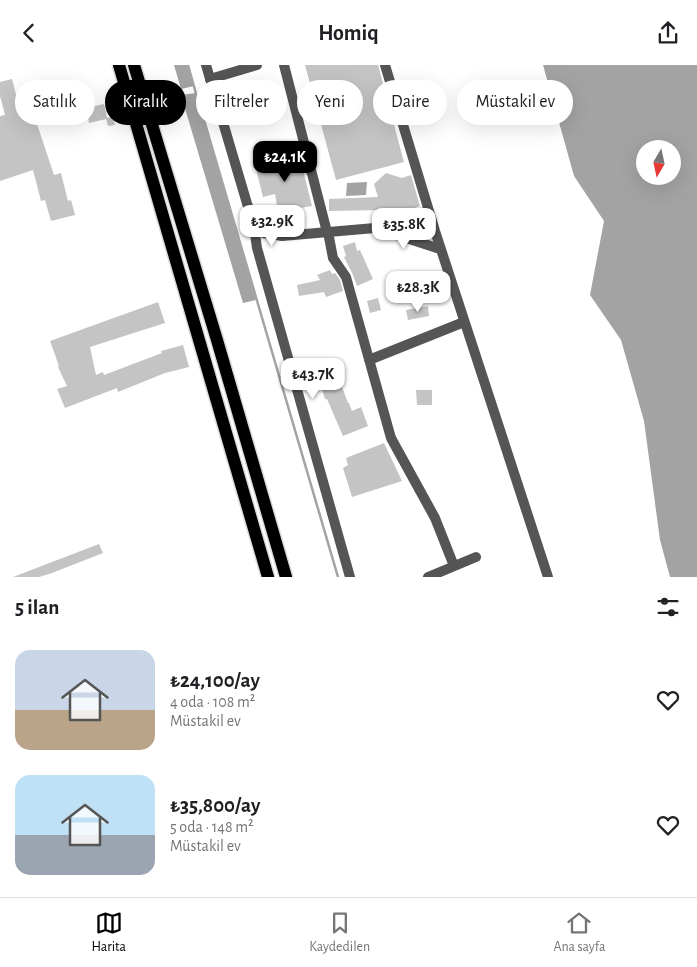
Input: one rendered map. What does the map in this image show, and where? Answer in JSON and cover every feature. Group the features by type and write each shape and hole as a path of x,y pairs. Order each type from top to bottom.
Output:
{"main road":[{"path":"118,65 268,577"},
{"path":"134,65 286,577"}],"street":[{"path":"206,65 254,227 257,249 348,576"},
{"path":"210,79 257,65"},
{"path":"284,65 333,258 346,277 391,438 435,518 454,566"},
{"path":"385,65 440,249 548,577"},
{"path":"254,227 264,233 282,236 375,228 440,249"},
{"path":"369,360 464,322"},
{"path":"428,577 476,557"}],"shaded area":[{"path":"174,65 187,65 194,86 186,88 186,80 178,80"},
{"path":"543,65 697,65 697,577 670,577 660,540 644,421 621,340 590,295 604,221 574,176 560,125 573,125 573,80 547,80"},
{"path":"196,93 196,125 205,125 256,300 243,303 186,112 186,94"},
{"path":"367,182 366,195 346,196 347,183"}],"building":[{"path":"305,65 378,65 382,80 373,80 373,125 394,125 404,162 336,180 321,125 363,125 363,80 309,80"},
{"path":"12,79 15,91 15,125 37,125 54,175 61,173 68,201 71,200 75,215 51,221 45,200 41,201 33,170 0,181 0,116 5,115 0,96 0,82"},
{"path":"104,104 105,119 95,122 95,106"},
{"path":"299,154 312,206 278,212 275,194 263,197 255,165 279,161"},
{"path":"386,173 402,178 411,175 420,206 406,211 329,211 329,199 378,197 374,184"},
{"path":"355,242 357,251 360,250 373,279 357,286 344,257 346,256 343,246"},
{"path":"330,270 340,280 343,291 326,297 324,292 299,296 297,285 320,280 317,275"},
{"path":"378,298 381,310 370,313 367,301"},
{"path":"158,302 165,323 90,347 96,375 103,372 104,375 162,353 161,351 183,345 189,367 165,373 118,392 117,388 65,408 57,389 67,386 58,367 50,341"},
{"path":"428,306 429,316 408,320 406,310"},
{"path":"338,376 352,411 361,407 368,426 343,436 327,399 325,399 320,383"},
{"path":"416,390 432,390 432,405 417,405"},
{"path":"384,443 402,481 352,497 343,468 348,465 346,458"},
{"path":"99,544 103,553 52,573 39,577 13,577"}],"waterway":[{"path":"188,65 196,94"},
{"path":"206,125 338,577"}]}
